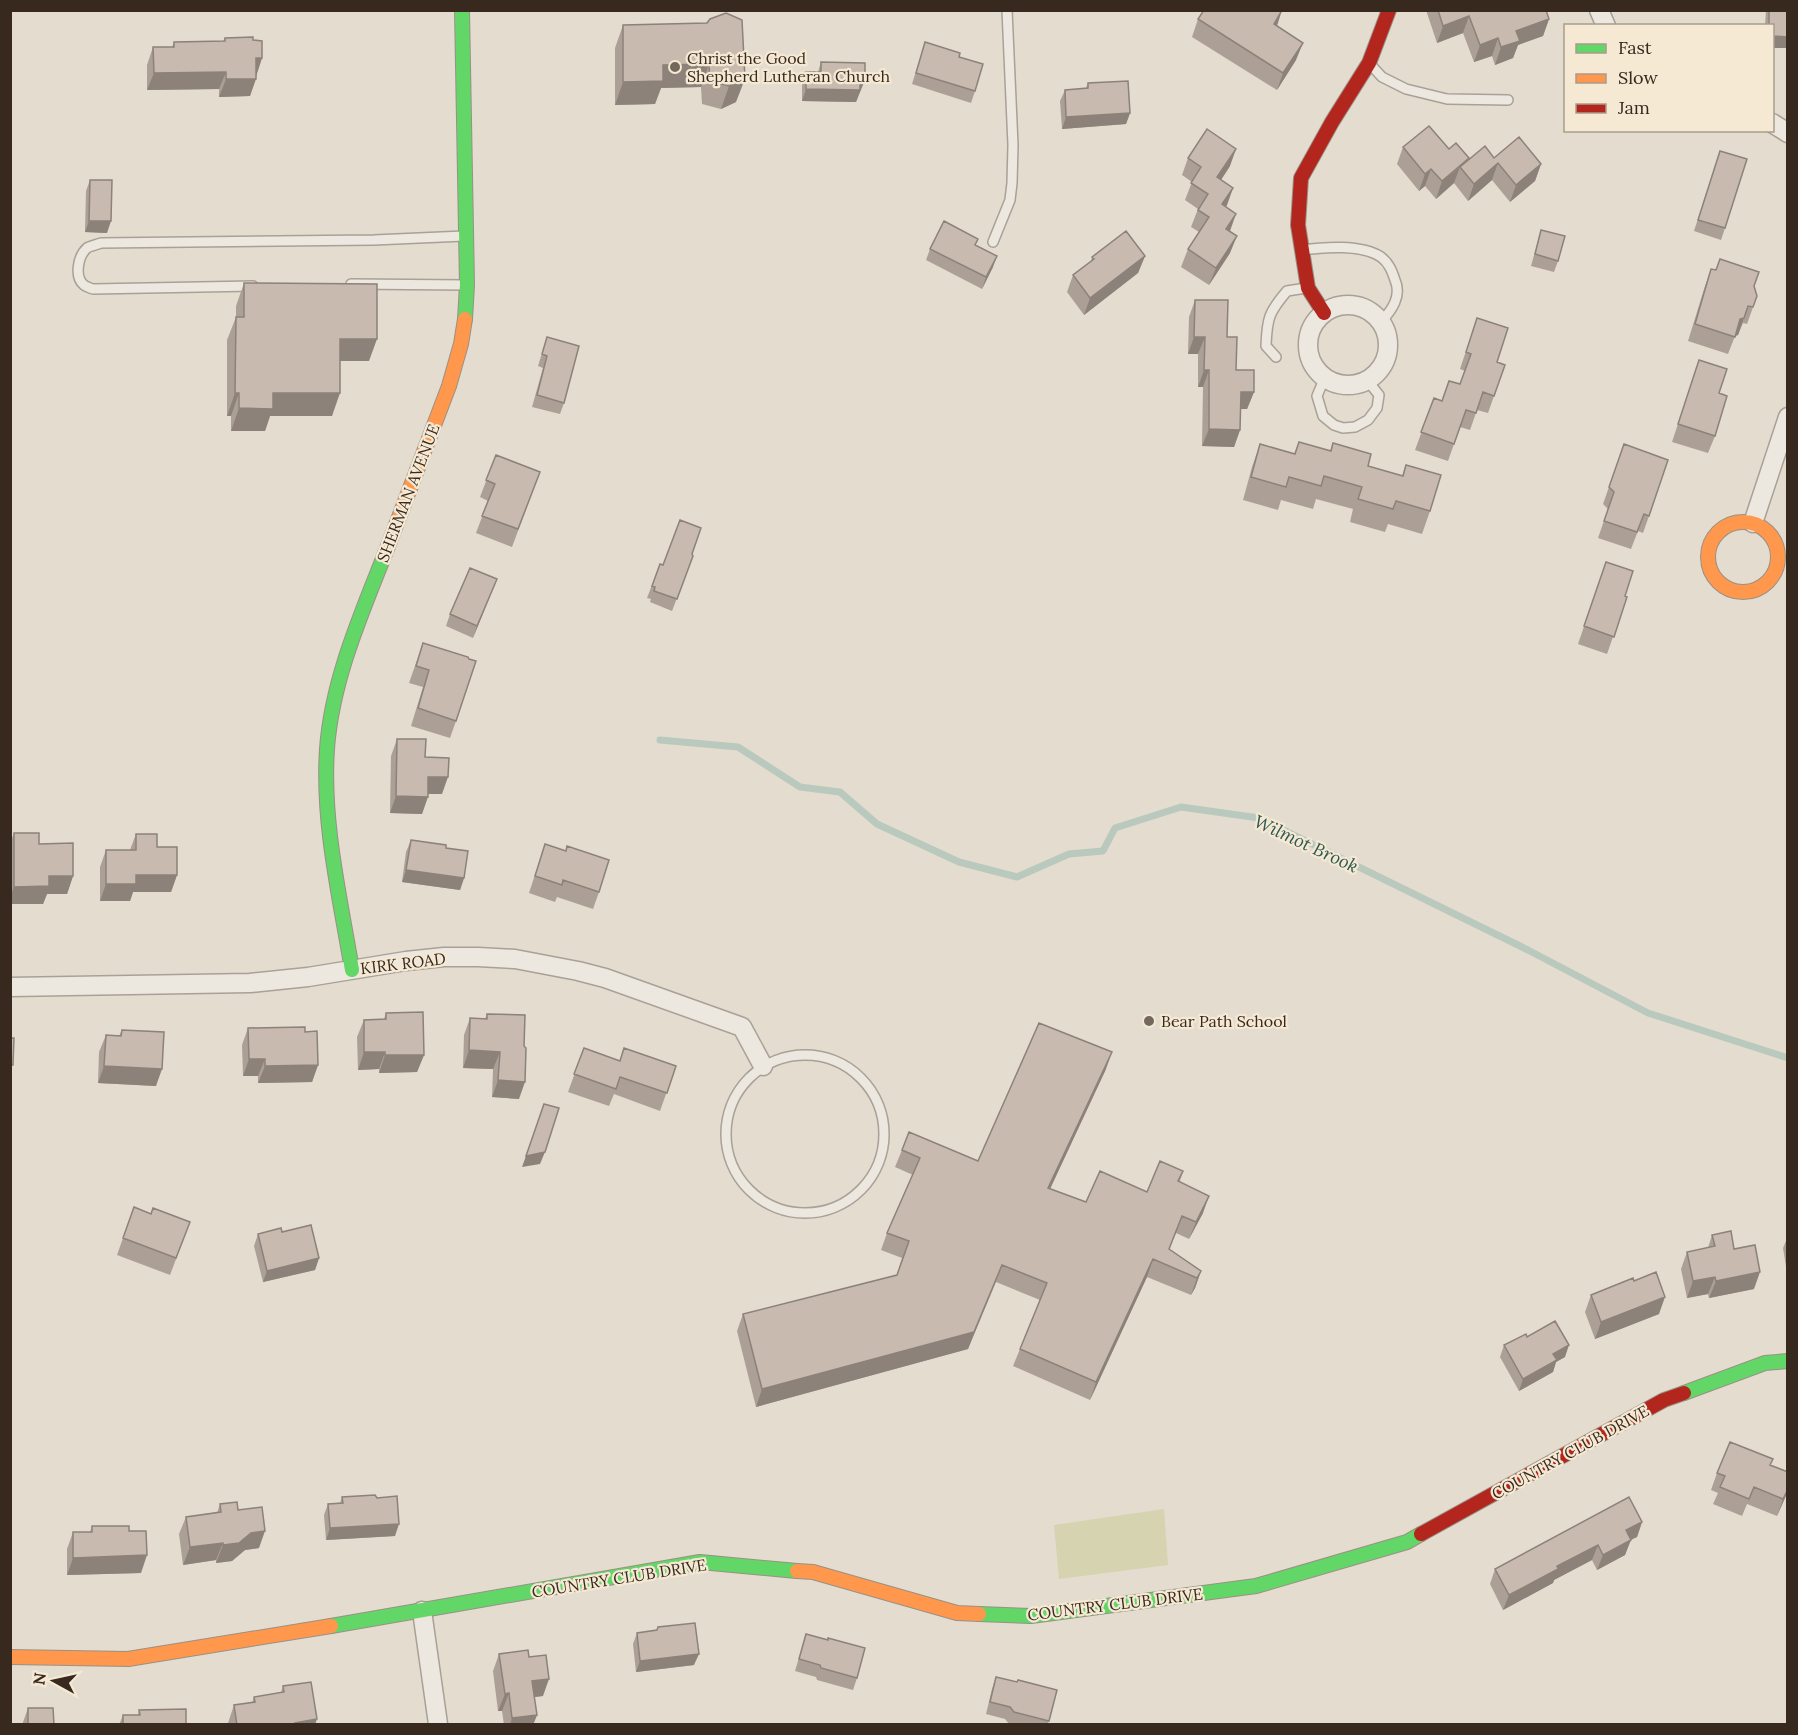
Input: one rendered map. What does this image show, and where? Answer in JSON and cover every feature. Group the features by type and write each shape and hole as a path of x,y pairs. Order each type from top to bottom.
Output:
{"street":[{"name":"SHERMAN AVENUE","path":"352,970 327,804 326,760 330,720 337,687 360,617 431,433 456,365 461,343 466,313 467,285 462,10"},
{"path":"1324,313 1308,288 1298,225 1301,178 1332,122 1369,63 1389,10"},
{"path":"1599,10 1605,24"},
{"path":"1774,124 1788,133"},
{"path":"1348,305 1361,307 1381,322 1388,340 1385,360 1378,372 1367,380 1346,385 1325,377 1316,368 1308,345 1313,328 1324,313 1335,307 1348,305"},
{"path":"1753,523 1788,417"},
{"path":"1740,521 1753,523 1768,531 1775,542 1778,558 1776,571 1762,587 1746,592 1733,591 1721,585 1713,576 1708,564 1709,547 1715,535 1728,525 1740,521"},
{"name":"KIRK ROAD","path":"10,987 250,983 434,958 515,959 605,978 742,1027 763,1066"},
{"name":"COUNTRY CLUB DRIVE","path":"10,1657 128,1659 422,1611 700,1562 813,1572 957,1613 968,1614 1030,1616 1256,1586 1407,1542 1664,1400 1765,1363 1788,1361"},
{"path":"422,1611 438,1725"}],"lane":[{"path":"993,242 1010,200 1012,183 1013,145 1008,10"},
{"path":"1369,63 1382,77 1406,89 1448,99 1508,100"},
{"path":"264,286 93,289 84,286 78,268 81,256 88,247 101,243 363,240 466,235"},
{"path":"1302,250 1347,248 1365,251 1379,256 1389,265 1398,286 1392,311 1381,322"},
{"path":"345,284 467,285"},
{"path":"1276,357 1266,346 1267,325 1272,309 1287,291 1308,288"},
{"path":"1325,377 1317,396 1323,416 1342,428 1355,427 1368,420 1377,408 1378,395 1367,380"},
{"path":"811,1054 836,1060 857,1073 873,1092 883,1116 884,1140 879,1165 865,1186 846,1203 821,1212 793,1213 767,1204 745,1187 731,1163 725,1136 729,1109 743,1084 763,1066 787,1056 811,1054"}],"shaded area":[{"path":"1164,1509 1168,1565 1059,1579 1054,1525"}],"building":[{"path":"1204,10 1282,10 1274,24 1303,43 1283,73 1198,19"},
{"path":"1438,10 1546,10 1549,19 1516,31 1520,41 1501,47 1498,38 1480,45 1469,16 1443,26"},
{"path":"1769,10 1788,10 1788,37 1774,36 1774,24 1769,24"},
{"path":"726,13 742,20 745,79 729,86 710,81 709,64 663,65 663,81 623,82 623,25 707,23 710,19"},
{"path":"253,37 253,40 262,41 262,58 256,58 256,79 226,79 226,72 154,73 153,47 174,47 174,42 225,41 225,38"},
{"path":"925,42 960,53 959,57 983,64 975,91 916,73"},
{"path":"821,62 865,63 865,80 860,79 860,90 806,89 806,72 821,72"},
{"path":"1128,81 1130,113 1066,117 1065,90 1088,88 1088,83"},
{"path":"1429,126 1449,149 1456,143 1469,158 1442,181 1431,169 1425,174 1403,147"},
{"path":"1207,129 1236,149 1217,177 1233,188 1222,204 1236,214 1226,229 1237,236 1216,268 1188,249 1209,217 1198,210 1208,194 1191,183 1201,167 1188,158"},
{"path":"1519,137 1541,164 1516,185 1498,163 1474,184 1460,167 1485,146 1494,158"},
{"path":"1720,151 1747,159 1725,228 1698,220"},
{"path":"90,180 112,180 111,221 89,221"},
{"path":"944,221 978,239 975,245 997,256 986,277 930,249"},
{"path":"1541,230 1565,236 1558,261 1535,254"},
{"path":"1126,231 1145,256 1090,298 1073,275"},
{"path":"1720,259 1759,272 1754,286 1757,296 1753,307 1748,306 1744,318 1740,319 1735,337 1695,324 1711,269 1716,270"},
{"path":"244,283 377,284 377,339 340,339 340,393 273,393 273,409 239,408 239,393 235,393 236,317 244,317"},
{"path":"1195,300 1228,300 1227,337 1237,337 1236,370 1254,370 1254,392 1241,392 1240,430 1209,429 1209,370 1204,370 1205,337 1194,337"},
{"path":"1477,318 1508,328 1497,362 1505,365 1494,396 1483,392 1476,413 1466,410 1454,444 1421,432 1434,398 1442,401 1449,381 1460,384 1471,354 1466,352"},
{"path":"547,337 579,346 564,403 537,395 547,356 542,354"},
{"path":"1699,360 1727,369 1719,393 1727,396 1715,436 1678,424"},
{"path":"1299,442 1331,451 1333,443 1371,454 1368,466 1403,476 1406,465 1441,475 1430,511 1396,501 1393,509 1358,499 1362,487 1324,476 1321,486 1289,477 1286,487 1251,477 1260,444 1295,454"},
{"path":"1624,444 1668,460 1649,516 1644,514 1637,532 1604,521 1614,492 1609,487"},
{"path":"496,455 540,472 518,529 482,516 495,484 486,480"},
{"path":"680,520 701,528 677,599 654,591 655,587 652,586 660,564 663,565"},
{"path":"1606,562 1633,571 1614,637 1584,626"},
{"path":"470,568 497,579 477,626 450,614"},
{"path":"423,643 476,661 456,721 418,708 429,670 416,666"},
{"path":"397,739 426,739 425,757 449,758 448,777 428,777 428,797 396,796"},
{"path":"14,833 39,833 39,844 73,843 73,876 49,876 49,886 14,887"},
{"path":"136,834 157,834 157,847 177,847 177,875 136,875 136,884 106,884 106,850 136,850"},
{"path":"411,840 468,851 464,878 406,870"},
{"path":"545,844 566,851 567,846 609,860 599,892 563,880 562,885 535,876"},
{"path":"423,1012 424,1055 385,1055 385,1052 364,1052 364,1020 386,1019 386,1013"},
{"path":"487,1014 525,1015 525,1082 498,1080 500,1052 469,1050 470,1018 487,1019"},
{"path":"1039,1023 1112,1052 1048,1188 1086,1202 1100,1171 1147,1192 1160,1161 1183,1171 1178,1181 1209,1196 1196,1222 1182,1216 1169,1249 1201,1271 1197,1278 1153,1259 1096,1382 1020,1349 1047,1283 1002,1265 974,1332 762,1389 743,1314 897,1275 909,1241 887,1233 920,1158 902,1150 909,1132 978,1161"},
{"path":"305,1027 305,1032 317,1031 318,1065 265,1066 265,1059 249,1059 248,1028"},
{"path":"122,1030 164,1032 162,1069 104,1066 106,1035 121,1036"},
{"path":"10,1038 14,1038 13,1065 10,1065"},
{"path":"584,1048 620,1061 624,1048 676,1066 667,1093 620,1077 616,1089 574,1074"},
{"path":"544,1104 559,1108 545,1152 526,1156"},
{"path":"134,1207 151,1214 153,1208 190,1222 176,1258 123,1238"},
{"path":"311,1225 319,1258 267,1271 258,1234 281,1228 282,1232"},
{"path":"1731,1231 1734,1249 1755,1245 1760,1272 1716,1281 1715,1277 1693,1281 1687,1252 1715,1246 1712,1235"},
{"path":"1656,1272 1665,1297 1601,1322 1591,1295 1633,1278 1634,1281"},
{"path":"1555,1321 1569,1345 1553,1354 1557,1360 1523,1379 1504,1345 1526,1334 1527,1337"},
{"path":"1730,1442 1773,1459 1770,1465 1788,1472 1788,1489 1783,1499 1754,1487 1749,1499 1720,1487 1725,1476 1717,1473"},
{"path":"375,1495 377,1498 397,1496 399,1524 330,1528 328,1504 343,1503 342,1497"},
{"path":"1629,1497 1642,1522 1626,1530 1631,1540 1603,1555 1598,1545 1509,1595 1495,1569"},
{"path":"237,1502 238,1510 262,1507 265,1531 251,1533 239,1543 190,1547 186,1517 221,1512 220,1504"},
{"path":"92,1526 129,1526 129,1531 146,1531 147,1555 73,1558 73,1532 92,1532"},
{"path":"695,1623 699,1654 640,1661 637,1633 657,1630 658,1627"},
{"path":"806,1634 865,1648 857,1678 799,1659"},
{"path":"528,1650 529,1657 546,1655 549,1679 532,1681 537,1715 512,1718 509,1693 505,1694 499,1654"},
{"path":"996,1677 1057,1690 1049,1721 1014,1712 1010,1707 990,1702"},
{"path":"311,1682 317,1719 295,1723 295,1725 237,1725 234,1705 255,1702 254,1697 284,1692 283,1686"},
{"path":"28,1708 53,1708 54,1725 28,1725"},
{"path":"186,1709 186,1725 123,1725 123,1715 140,1715 139,1710"}],"waterway":[{"name":"Wilmot Brook","path":"660,740 738,747 800,787 840,792 877,824 959,862 1017,877 1069,854 1103,851 1115,828 1181,807 1259,818 1528,950 1648,1013 1788,1058"}],"traffic: fast":[{"path":"462,10 467,285 465,319"},
{"path":"352,970 337,888 330,832 326,777 327,749 330,722 342,669 390,541"},
{"path":"1684,1393 1765,1363 1788,1361"},
{"path":"979,1614 1031,1616 1256,1586 1407,1542 1421,1534"},
{"path":"331,1626 700,1562 797,1571"}],"traffic: slow":[{"path":"390,541 449,386 461,344 465,319"},
{"path":"1750,522 1763,528 1772,537 1776,543 1778,557 1776,571 1768,582 1757,590 1736,592 1718,582 1710,571 1708,550 1718,532 1729,524 1750,522"},
{"path":"797,1571 813,1572 957,1613 979,1614"},
{"path":"10,1657 128,1659 331,1626"}],"traffic: jam":[{"path":"1324,313 1308,288 1298,225 1301,178 1332,122 1369,63 1389,10"},
{"path":"1421,1534 1664,1400 1684,1393"}],"place":[{"name":"Christ the Good Shepherd Lutheran Church","path":"675,67"},
{"name":"Bear Path School","path":"1149,1021"}]}
